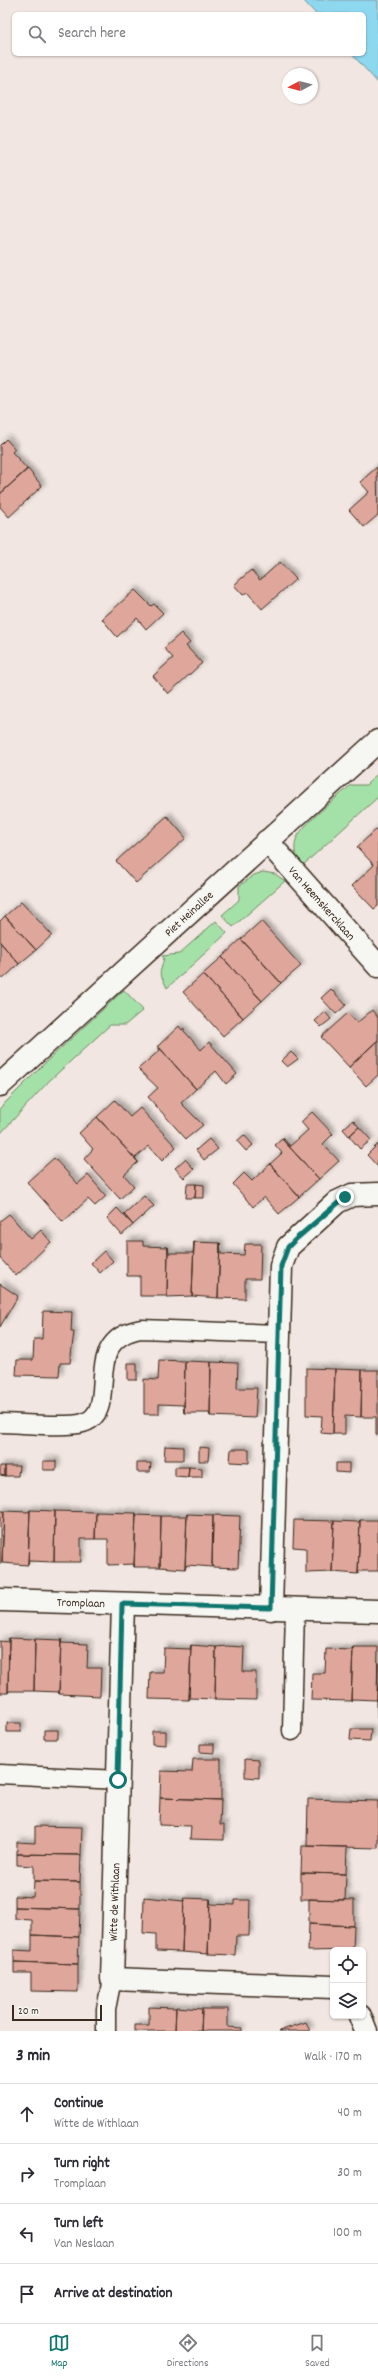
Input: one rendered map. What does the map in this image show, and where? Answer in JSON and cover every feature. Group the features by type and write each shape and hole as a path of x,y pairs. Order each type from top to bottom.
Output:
{"street":[{"name":"Piet Heinallee","path":"0,1085 378,741"},
{"name":"Van Heemskercklaan","path":"267,841 378,966"},
{"path":"271,1608 281,1266 288,1247 337,1202 352,1195 378,1194"},
{"name":"Tromplaan","path":"0,1600 378,1611"},
{"name":"Witte de Withlaan","path":"112,1979 122,1604"},
{"path":"112,1979 330,1987"},
{"path":"361,2019 366,2031"}],"lane":[{"path":"0,1423 74,1424 83,1423 92,1419 99,1410 103,1365 106,1353 116,1340 128,1332 141,1329 278,1334"},
{"path":"292,1731 296,1609"},
{"path":"0,1774 118,1780"},
{"path":"106,2031 106,2009 112,1979"}],"green space":[{"path":"378,773 378,797 302,866 295,851 296,840 299,834 320,811 351,785 366,785"},
{"path":"263,872 275,874 285,881 233,927 222,915 239,900 239,886 254,875"},
{"path":"216,921 227,933 167,988 160,973 164,958 162,956 179,954"},
{"path":"124,990 143,1010 125,1025 110,1025 49,1081 0,1134 0,1108 49,1059"}],"water":[{"path":"303,0 378,0 378,83 354,56 366,56 366,12 314,12"}],"building":[{"path":"6,439 15,449 12,452 27,469 0,494 0,445"},
{"path":"377,467 378,515 364,527 349,510 369,492 360,482"},
{"path":"28,469 42,486 9,517 0,507 0,494"},
{"path":"280,562 296,579 262,609 247,592 243,595 234,585 251,570 260,580"},
{"path":"135,590 151,606 154,604 163,613 146,629 137,618 117,637 102,619"},
{"path":"181,633 190,643 186,646 202,663 168,694 153,676 173,658 164,648"},
{"path":"167,816 186,838 136,883 116,861"},
{"path":"378,828 378,906 374,909 352,886 374,865 357,847"},
{"path":"21,902 52,935 36,950 5,916"},
{"path":"5,916 36,950 19,964 0,942 0,921"},
{"path":"261,921 301,966 281,983 241,939"},
{"path":"241,939 281,983 262,1001 222,957"},
{"path":"0,942 19,964 3,979 0,975"},
{"path":"222,957 262,1001 243,1018 203,974"},
{"path":"203,974 243,1018 223,1036 183,992"},
{"path":"331,989 346,1005 336,1014 321,998"},
{"path":"372,1010 378,1018 378,1040 349,1067 321,1037 348,1013 357,1023"},
{"path":"325,1012 331,1019 321,1027 315,1021"},
{"path":"179,1026 182,1030 184,1028 184,1031 201,1050 209,1042 237,1074 226,1084 216,1071 196,1089 158,1046"},
{"path":"378,1040 378,1075 366,1086 349,1067"},
{"path":"157,1046 196,1089 181,1103 203,1125 186,1139 148,1097 158,1088 138,1069 160,1050"},
{"path":"291,1052 298,1059 287,1067 281,1061"},
{"path":"115,1100 130,1117 140,1108 176,1147 162,1161 149,1146 135,1158 138,1162 97,1117"},
{"path":"312,1112 333,1134 323,1144 339,1161 319,1179 282,1139 283,1138 290,1146 308,1130 301,1122"},
{"path":"97,1117 138,1162 124,1175 134,1186 120,1199 84,1159 93,1149 79,1133"},
{"path":"353,1120 359,1127 349,1136 343,1129"},
{"path":"359,1127 371,1140 360,1149 349,1136"},
{"path":"244,1135 253,1145 246,1151 237,1141"},
{"path":"209,1139 218,1149 204,1160 196,1150"},
{"path":"282,1139 319,1179 299,1197 270,1164 282,1153 275,1145"},
{"path":"378,1144 378,1167 367,1155"},
{"path":"54,1158 78,1184 88,1175 106,1196 95,1206 88,1199 63,1222 27,1182"},
{"path":"185,1159 194,1169 184,1178 175,1168"},
{"path":"270,1164 299,1197 279,1214 264,1197 253,1207 233,1184 244,1173 252,1181"},
{"path":"187,1184 196,1184 195,1198 186,1198"},
{"path":"196,1184 204,1185 204,1198 195,1198"},
{"path":"144,1196 154,1206 133,1225 124,1214"},
{"path":"117,1208 133,1225 122,1235 107,1218"},
{"path":"9,1214 31,1239 41,1230 51,1242 16,1276 0,1258 0,1221"},
{"path":"127,1241 143,1241 143,1246 168,1247 167,1296 140,1296 140,1276 127,1276"},
{"path":"194,1242 220,1243 218,1298 192,1296"},
{"path":"194,1242 192,1296 167,1297 168,1247 169,1253 193,1253"},
{"path":"220,1243 221,1254 244,1255 245,1244 261,1244 260,1279 245,1279 245,1299 218,1298"},
{"path":"104,1251 113,1261 100,1273 91,1263"},
{"path":"0,1284 18,1296 0,1327"},
{"path":"43,1311 72,1312 71,1332 74,1332 70,1363 60,1363 59,1376 16,1375 17,1360 33,1360 34,1339 42,1339"},
{"path":"159,1360 185,1361 184,1413 183,1405 159,1404 159,1414 144,1414 144,1379 158,1380"},
{"path":"185,1361 211,1362 210,1416 209,1413 184,1413"},
{"path":"211,1362 238,1363 237,1388 257,1388 255,1418 210,1416"},
{"path":"128,1363 137,1363 137,1380 128,1380"},
{"path":"306,1368 335,1369 333,1434 321,1433 322,1416 306,1415"},
{"path":"335,1369 362,1370 361,1417 345,1416 345,1434 333,1434"},
{"path":"362,1370 378,1370 378,1435 376,1435 376,1417 361,1417"},
{"path":"165,1446 183,1447 183,1460 164,1460"},
{"path":"199,1447 209,1448 208,1461 199,1461"},
{"path":"231,1449 249,1449 249,1463 230,1462"},
{"path":"43,1461 56,1461 56,1470 43,1470"},
{"path":"137,1463 151,1463 150,1472 137,1472"},
{"path":"336,1463 349,1463 349,1473 336,1472"},
{"path":"0,1466 5,1466 5,1476 0,1475"},
{"path":"5,1466 19,1466 18,1476 5,1476"},
{"path":"175,1467 189,1467 188,1477 175,1476"},
{"path":"189,1467 202,1468 202,1477 188,1477"},
{"path":"30,1510 55,1511 54,1562 29,1561 28,1565"},
{"path":"30,1510 28,1565 2,1563 4,1511 28,1512"},
{"path":"0,1511 4,1511 2,1563 0,1563"},
{"path":"55,1511 96,1512 95,1539 81,1539 81,1562 54,1562"},
{"path":"96,1512 136,1513 134,1567 134,1564 108,1565 108,1539 95,1539"},
{"path":"136,1513 136,1515 161,1516 160,1567 134,1567"},
{"path":"187,1514 213,1515 212,1567 187,1565 185,1569"},
{"path":"187,1514 185,1569 160,1567 161,1516 186,1516"},
{"path":"213,1515 240,1516 238,1568 212,1567"},
{"path":"294,1520 334,1521 332,1572 306,1573 306,1548 293,1547"},
{"path":"360,1520 378,1520 378,1571 359,1571 358,1574"},
{"path":"360,1520 358,1574 332,1572 334,1521 359,1522"},
{"path":"9,1638 35,1639 34,1691 9,1691 8,1693"},
{"path":"35,1639 61,1640 59,1694 59,1692 34,1691"},
{"path":"62,1639 61,1643 88,1644 87,1668 101,1668 100,1696 59,1694 61,1640"},
{"path":"0,1641 9,1642 8,1693 0,1693"},
{"path":"191,1645 216,1647 215,1699 190,1698 189,1700"},
{"path":"191,1645 189,1700 149,1699 150,1672 163,1672 164,1648 190,1649"},
{"path":"216,1647 244,1647 243,1672 256,1672 256,1700 215,1699"},
{"path":"353,1647 351,1701 311,1700 312,1673 325,1673 326,1649 352,1650"},
{"path":"353,1647 378,1647 377,1700 352,1699 351,1701"},
{"path":"378,1663 378,1718 377,1718 377,1700"},
{"path":"7,1723 21,1723 21,1732 7,1732"},
{"path":"351,1729 371,1729 370,1741 350,1740"},
{"path":"44,1730 58,1730 58,1739 44,1739"},
{"path":"152,1731 166,1731 166,1745 152,1744"},
{"path":"200,1744 214,1744 214,1753 200,1752"},
{"path":"193,1759 221,1759 221,1800 160,1798 161,1771 192,1772"},
{"path":"245,1759 259,1760 259,1778 245,1777"},
{"path":"160,1798 221,1800 220,1825 224,1825 224,1840 190,1839 191,1826 159,1825"},
{"path":"308,1799 378,1801 378,1848 307,1846"},
{"path":"35,1826 82,1827 81,1855 17,1854 17,1842 35,1843"},
{"path":"302,1846 347,1847 346,1874 301,1873"},
{"path":"17,1854 81,1855 80,1882 34,1881 34,1866 17,1865"},
{"path":"301,1873 346,1874 345,1900 301,1899"},
{"path":"34,1881 80,1882 80,1909 15,1907 15,1896 33,1897"},
{"path":"144,1897 183,1901 184,1898 182,1952 156,1951 156,1934 143,1933"},
{"path":"184,1898 210,1899 208,1954 182,1952"},
{"path":"210,1899 211,1904 235,1905 235,1900 250,1900 249,1936 236,1936 235,1955 208,1954"},
{"path":"309,1899 354,1900 354,1926 309,1924"},
{"path":"15,1907 80,1909 79,1937 32,1935 32,1920 15,1919"},
{"path":"309,1924 354,1926 353,1947 330,1947 330,1951 308,1951"},
{"path":"32,1935 79,1937 78,1964 14,1962 14,1950 32,1951"},
{"path":"14,1962 78,1964 78,1992 31,1991 31,1973 14,1973"},
{"path":"149,2007 176,2008 175,2031 135,2031 135,2025 149,2025"},
{"path":"176,2007 202,2009 201,2031 175,2031"},
{"path":"202,2009 228,2009 228,2027 242,2028 242,2031 201,2031"},
{"path":"306,2022 310,2031 279,2031"}],"route":[{"path":"118,1780 122,1604 271,1608 281,1266 288,1247 337,1202 345,1197"}]}
